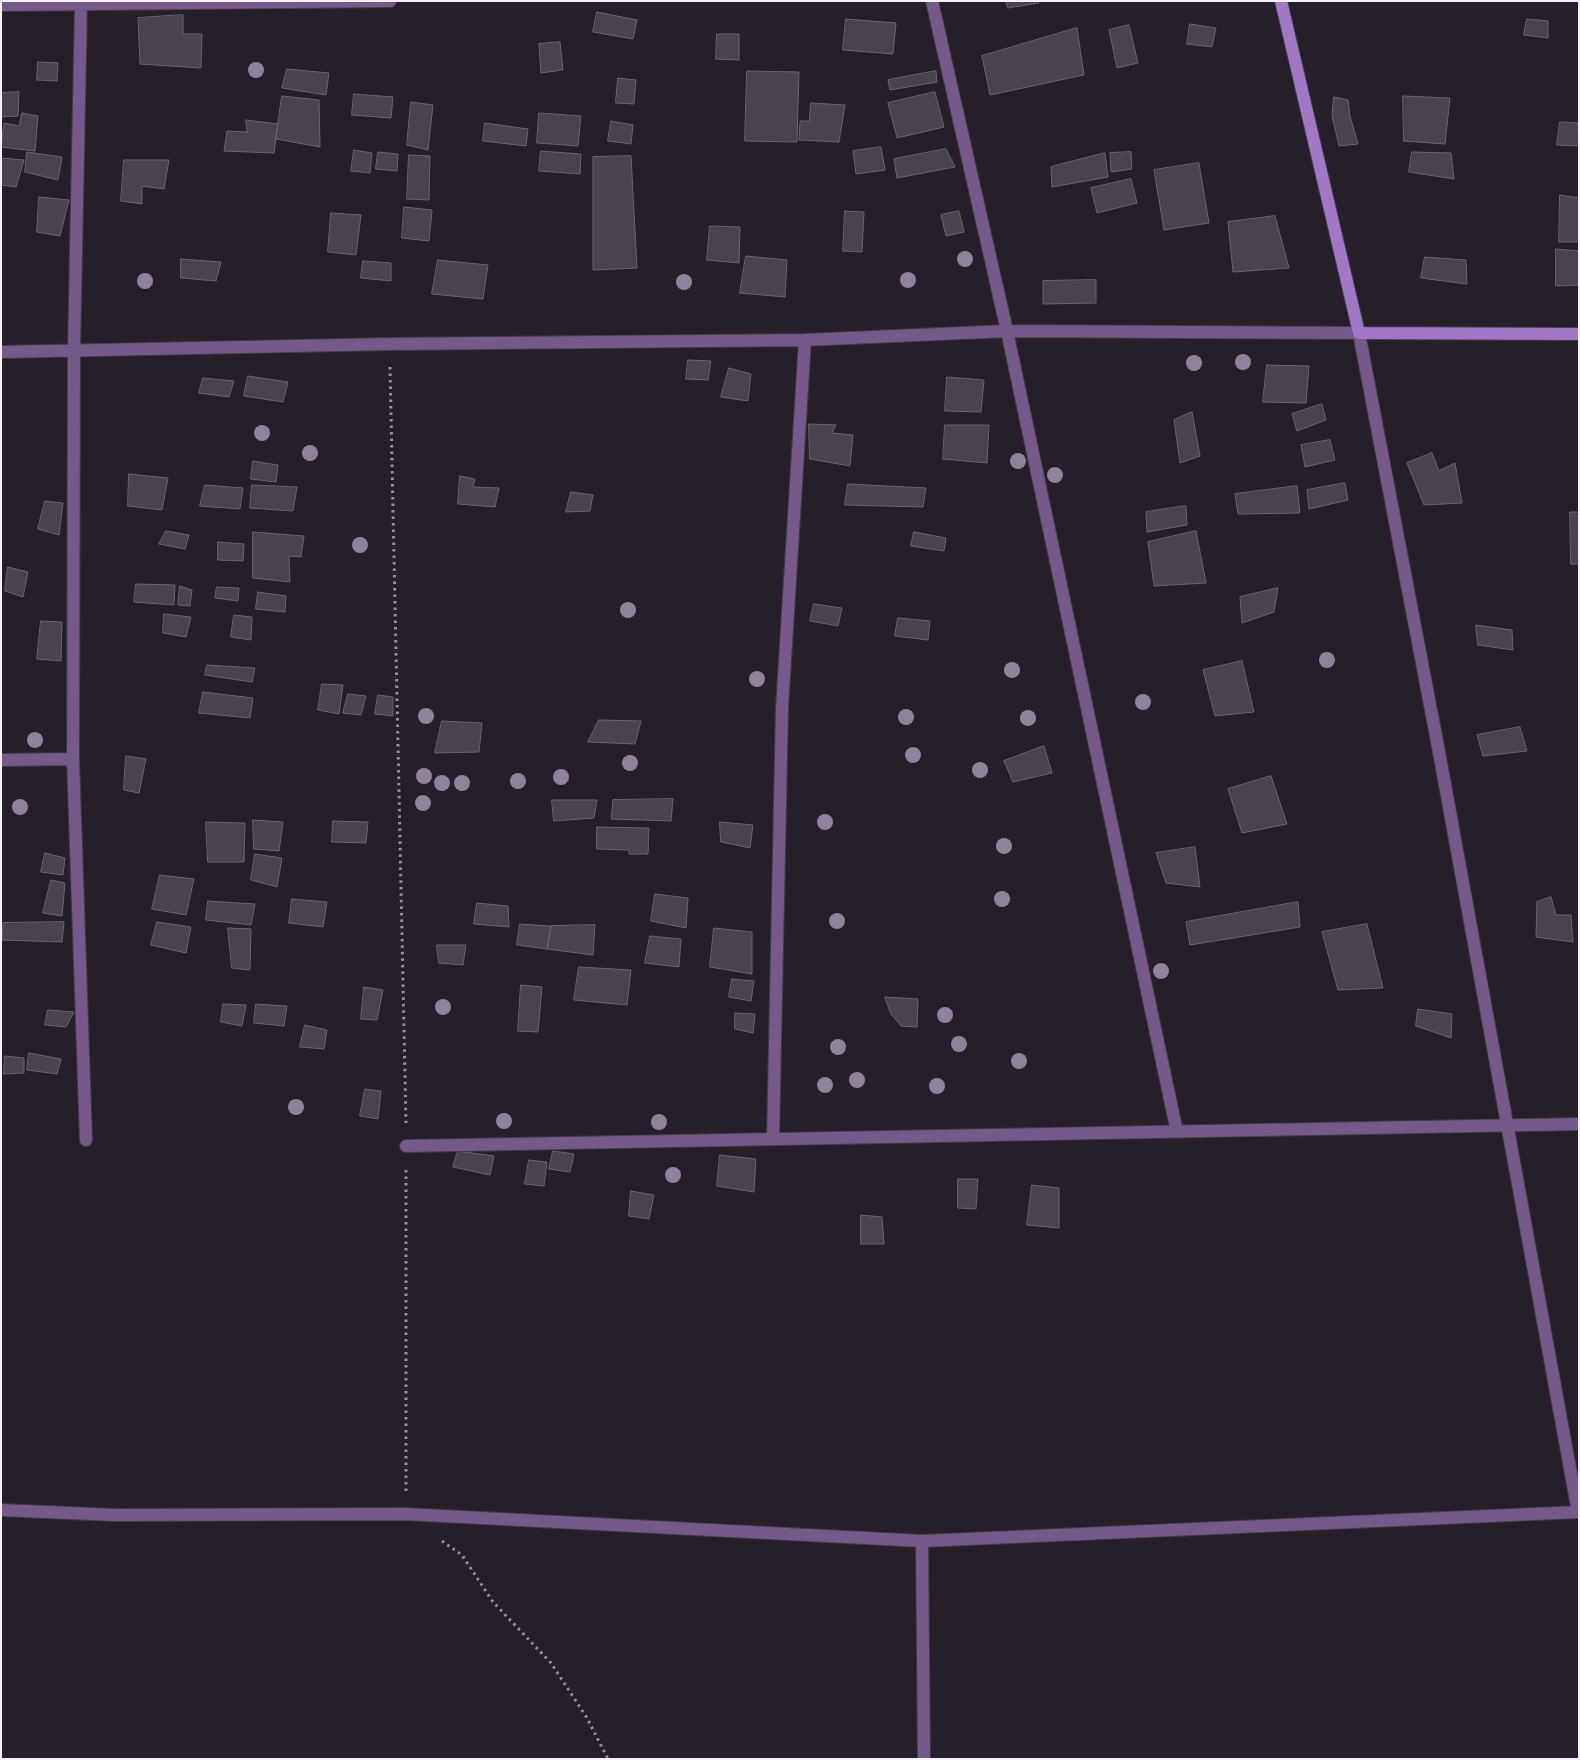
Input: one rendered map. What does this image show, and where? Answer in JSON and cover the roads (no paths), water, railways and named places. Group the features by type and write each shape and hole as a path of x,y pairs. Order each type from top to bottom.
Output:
{"street":[{"path":"1,5 390,1"},
{"path":"932,1 1007,331 1177,1132"},
{"path":"1,1510 115,1515 406,1514 922,1541 1578,1512 1437,742 1359,333 1281,1"},
{"path":"81,5 74,350 73,759 86,1140"},
{"path":"1,352 390,344 804,340 1007,331 1579,334"},
{"path":"773,1139 782,708 804,340"},
{"path":"1,760 73,759"},
{"path":"406,1146 1579,1124"},
{"path":"922,1541 924,1759"}]}
